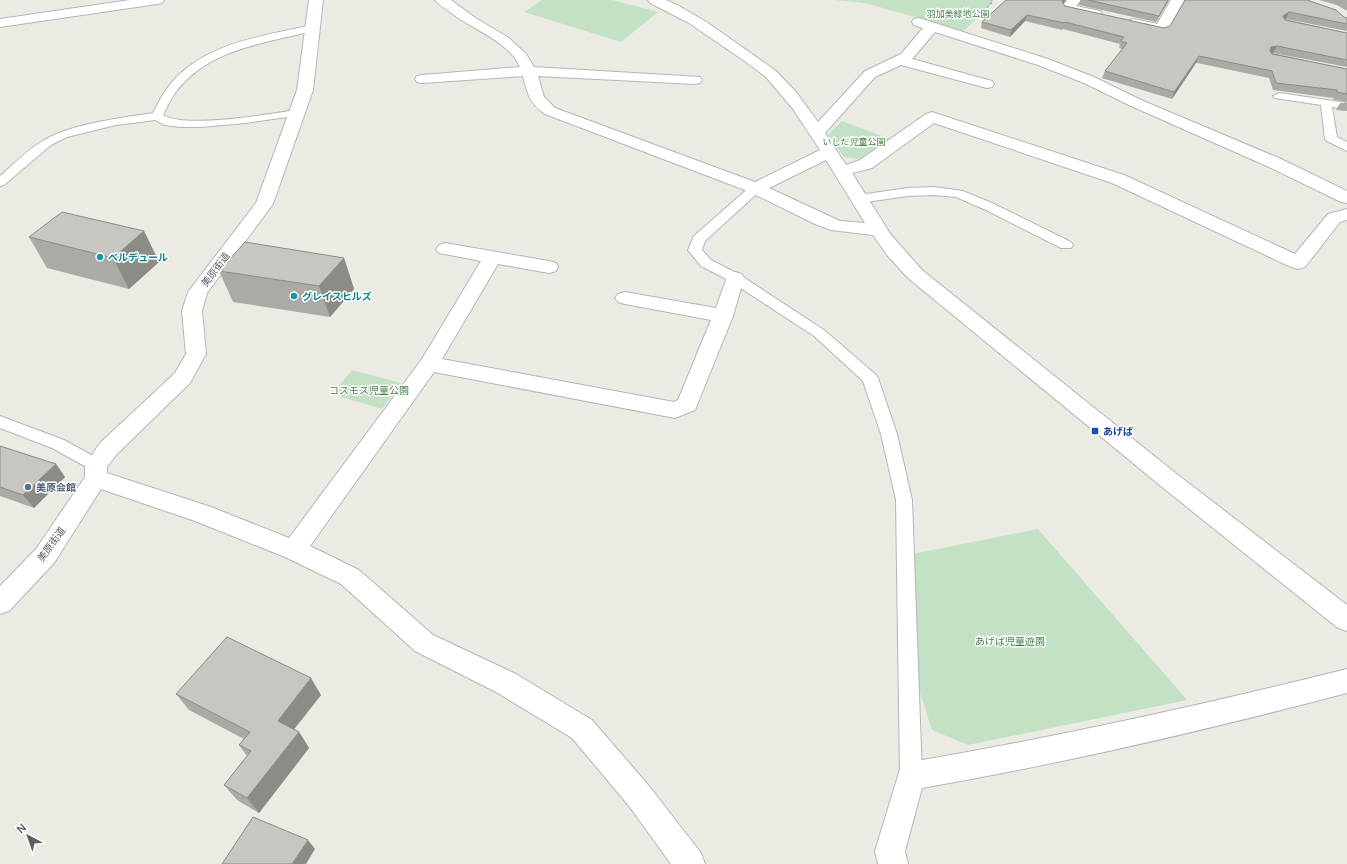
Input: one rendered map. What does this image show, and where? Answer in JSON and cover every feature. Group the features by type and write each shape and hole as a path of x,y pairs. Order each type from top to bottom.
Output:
{"street":[{"path":"0,23 112,3 157,0"},
{"name":"美原街道","path":"0,603 45,556 108,449 183,378 196,354 192,311 198,292 264,204 305,90 316,0"},
{"path":"442,0 470,21 511,45 530,71 534,98 541,106 550,111 644,144 756,188 821,220 837,226 877,230"},
{"path":"655,0 685,15 749,57 773,76 792,98 829,152 859,198 877,230 897,257 915,274 1158,472 1347,620"},
{"path":"1074,0 1068,8 1106,17"},
{"path":"1122,20 1161,29 1178,0"},
{"path":"816,133 829,122 870,74 906,58 925,24 1036,60 1089,80 1136,103 1275,163 1347,198"},
{"path":"901,60 987,84"},
{"path":"422,79 530,71 695,80"},
{"path":"842,172 866,164 932,117 1118,179 1298,263 1334,218 1347,214"},
{"path":"756,188 829,152"},
{"path":"445,249 549,267"},
{"path":"294,550 429,364 493,257"},
{"path":"429,364 676,410 687,405 723,316 734,278"},
{"path":"625,298 723,316"},
{"path":"96,471 294,550 350,576 424,643 506,682 582,729 639,796 690,864"},
{"path":"893,864 890,851 911,776 978,765 1155,729 1347,680"}],"lane":[{"path":"157,116 173,85 204,60 220,51 313,28"},
{"path":"1279,96 1347,106"},
{"path":"1326,103 1331,139 1347,147"},
{"path":"157,116 159,119 168,123 185,124 221,123 297,113"},
{"path":"0,182 47,143 63,135 116,122 157,116"},
{"path":"756,188 699,239 695,250 706,263 734,278 819,333 870,378 888,434 904,500 911,776"},
{"path":"859,198 908,192 934,191 959,194 990,207 1066,245"},
{"path":"0,422 58,444 96,471"}],"green space":[{"path":"542,0 612,0 658,12 621,42 524,12"},
{"name":"羽加美緑地公園","path":"834,0 994,0 964,31 865,3"},
{"name":"いしだ児童公園","path":"842,121 890,139 859,159 844,157 828,135"},
{"name":"コスモス児童公園","path":"352,370 401,383 382,409 332,394"},
{"name":"あげば児童遊園","path":"1038,529 1187,700 968,745 932,730 919,690 913,554"}],"building":[{"path":"1006,0 1063,0 1062,2 1065,6 1164,28 1170,26 1185,0 1307,0 1336,10 1347,18 1347,24 1289,12 1283,16 1285,20 1347,33 1347,60 1277,46 1271,47 1270,51 1272,54 1347,69 1347,94 1337,92 1337,90 1276,83 1272,71 1199,56 1174,92 1105,71 1127,43 1121,41 1124,37 1065,22 1027,15 1011,30 982,22"},
{"path":"1088,0 1168,0 1159,16"},
{"path":"62,212 144,231 113,258 29,237"},
{"path":"245,242 344,258 319,286 219,271"},
{"path":"0,446 56,464 23,495 0,487"},
{"path":"227,637 311,678 278,721 299,732 247,798 224,785 251,751 239,745 250,732 176,694"},
{"path":"253,817 308,840 292,864 222,864"}],"place":[{"name":"ベルデュール","path":"100,257"},
{"name":"グレイスヒルズ","path":"294,296"},
{"name":"あげば","path":"1095,431"},
{"name":"美原会館","path":"28,487"}]}
